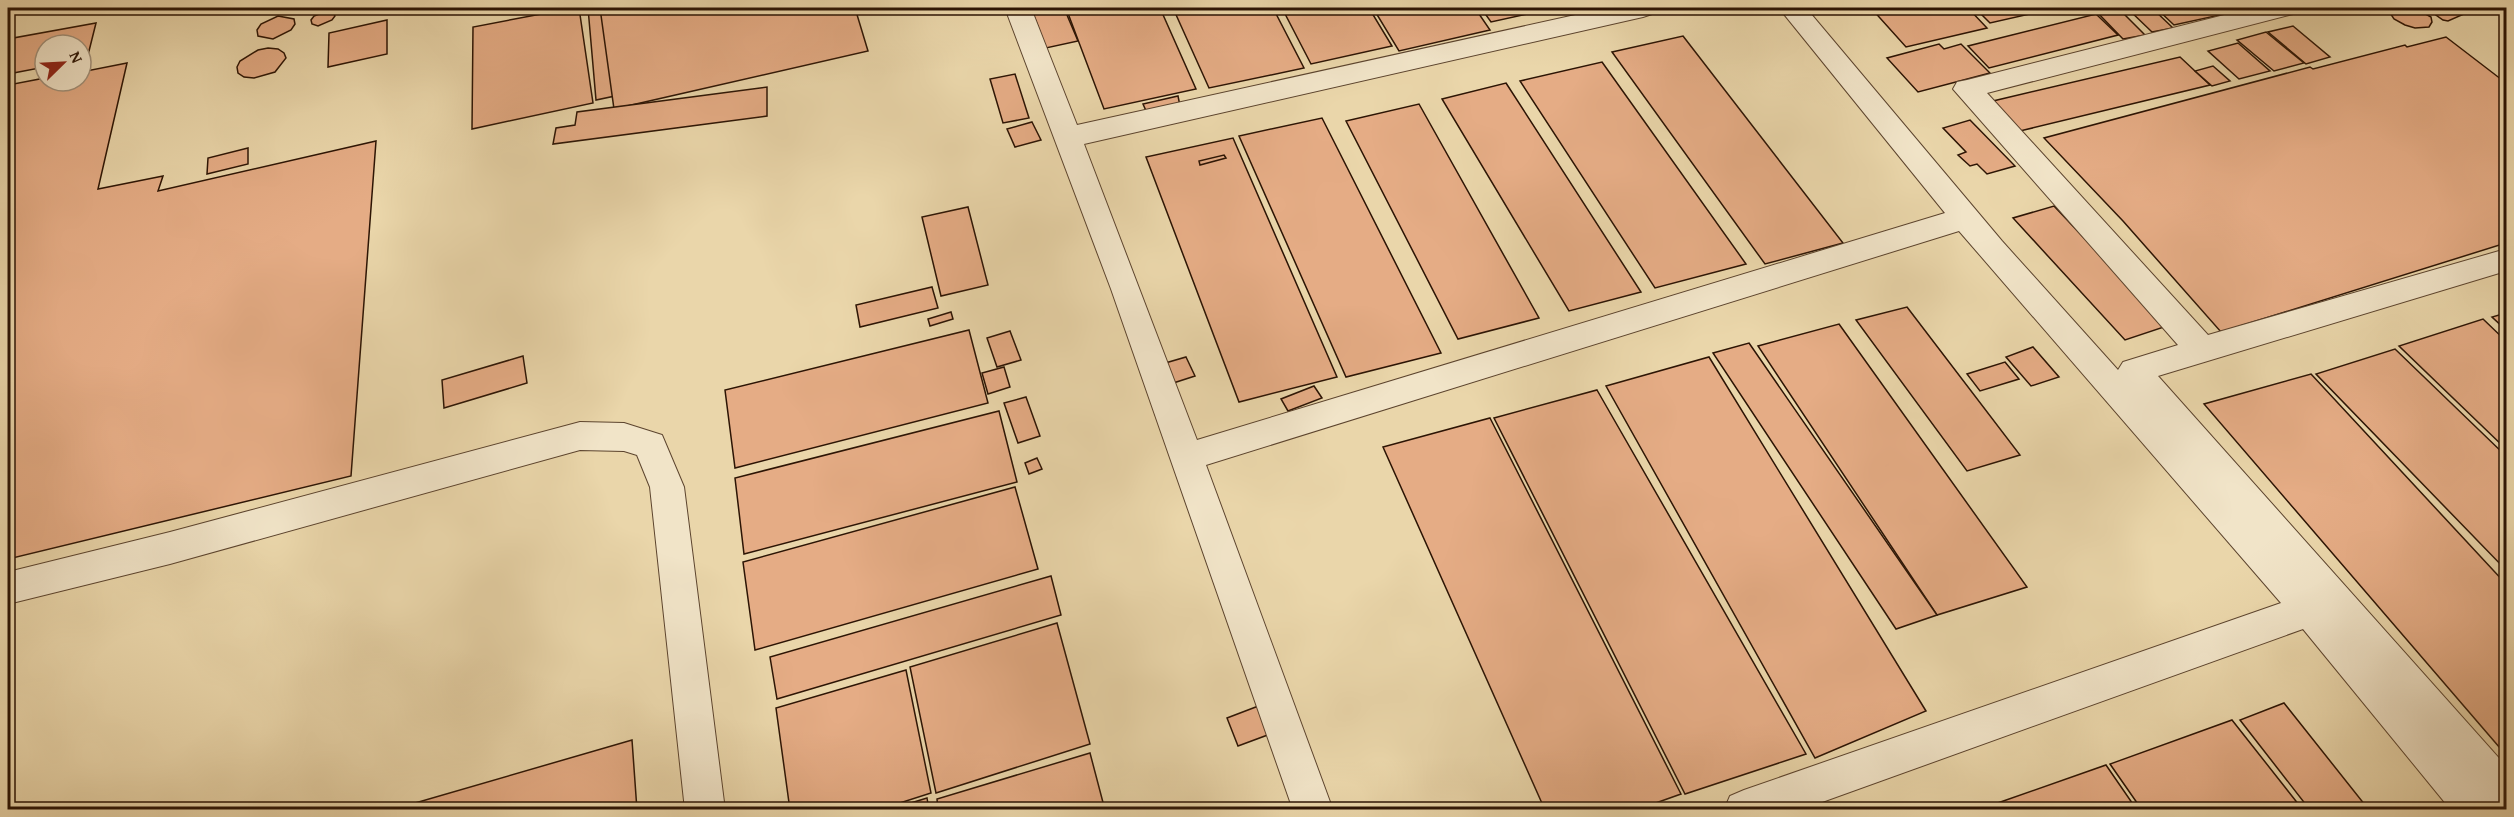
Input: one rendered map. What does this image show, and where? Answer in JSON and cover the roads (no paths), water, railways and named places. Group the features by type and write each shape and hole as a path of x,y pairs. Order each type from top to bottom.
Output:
{"lane":[{"path":"1017,8 1069,137 1188,457 1312,810"},
{"path":"1069,137 1643,8"},
{"path":"1792,8 1966,218 2310,610 2477,810"},
{"path":"2202,350 1967,89 2284,8"},
{"path":"1188,457 1966,218"},
{"path":"2506,260 2134,370 2506,795"},
{"path":"8,588 170,548 580,436 624,437 650,446 667,487 705,810"},
{"path":"1744,810 2310,610"}]}
